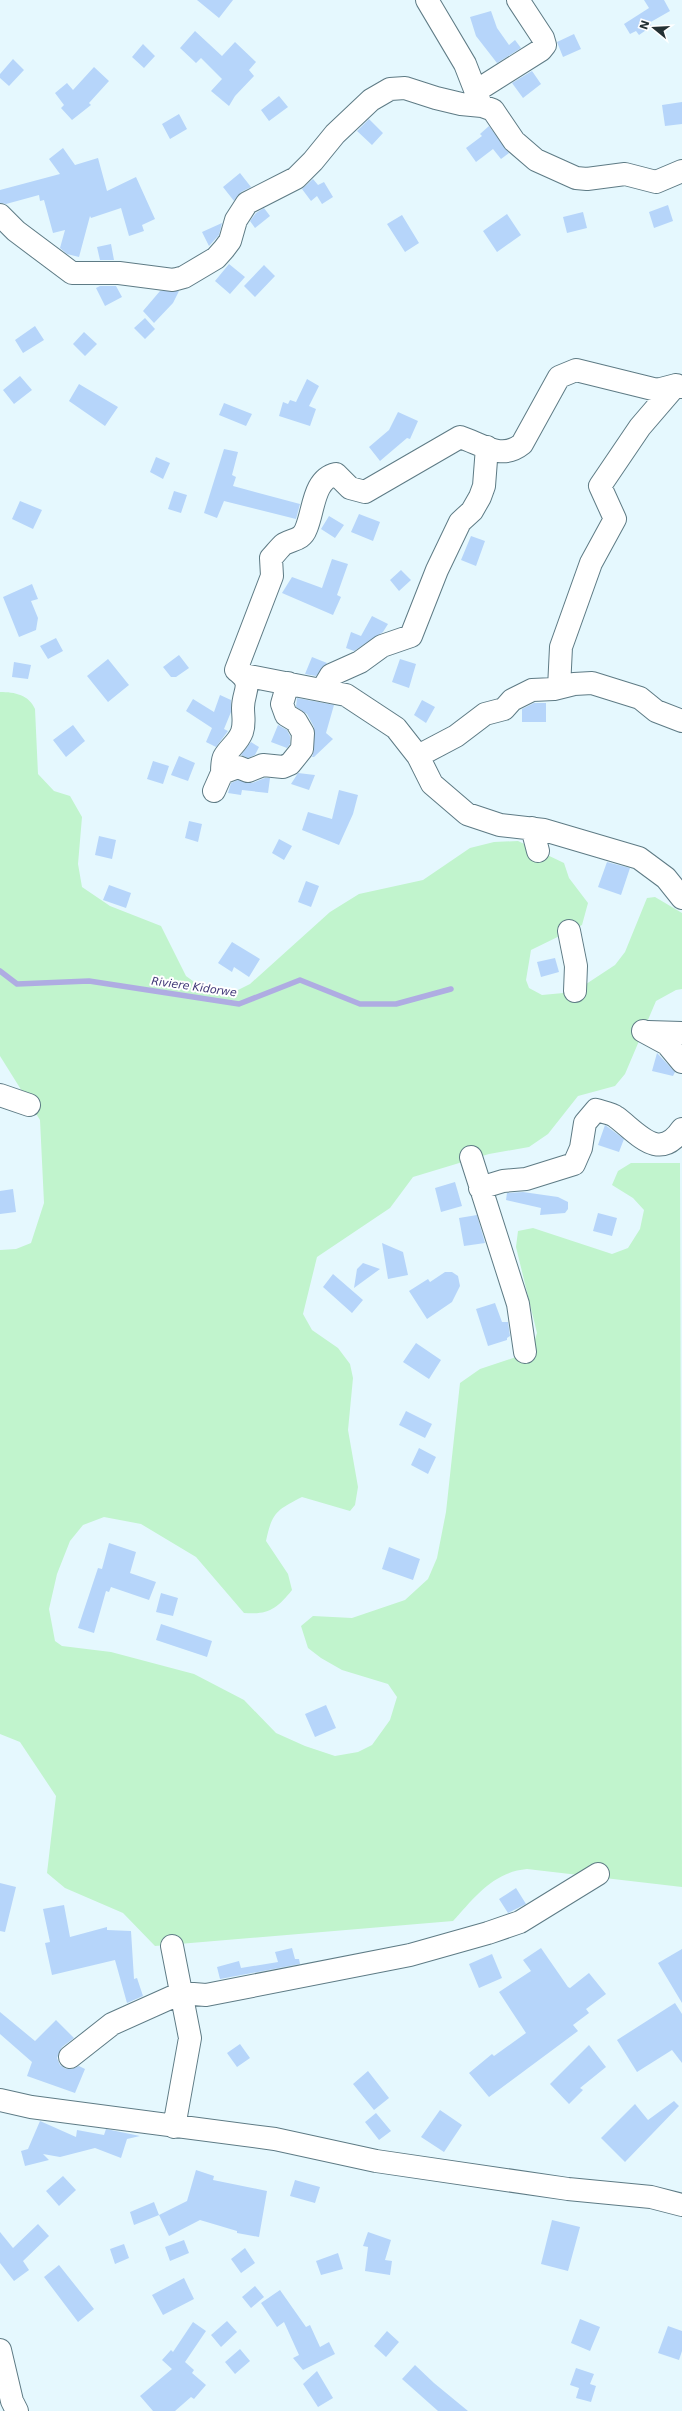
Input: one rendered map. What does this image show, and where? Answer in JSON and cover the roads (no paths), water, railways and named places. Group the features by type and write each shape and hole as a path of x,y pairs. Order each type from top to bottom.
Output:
{"street":[{"path":"427,0 466,64 479,98 493,110 514,141 536,160 576,178 587,179 626,174 656,182 682,171"},
{"path":"0,215 8,235 72,273 119,273 173,280 184,277 216,258 230,241 236,220 247,204 296,178 340,129 371,100 390,89 405,88 454,103 479,98 541,50 545,45 543,38 518,0"},
{"path":"679,386 657,390 576,370 559,377 522,444 513,452 504,453 460,437 365,492 350,488 336,474 328,476 321,485 306,530 298,540 284,544 271,558 272,576 236,670 244,676 346,695 375,712 396,728 418,756 432,784 467,814 500,825 532,828 609,848 639,858 666,878 682,898"},
{"path":"559,688 561,646 591,563 614,520 600,486 640,427 679,386"},
{"path":"322,690 331,675 360,662 382,646 410,636 437,570 460,522 472,511 480,498 484,486 487,447"},
{"path":"244,676 248,688 242,708 245,721 242,733 233,747 223,758 218,782 238,768 248,770 263,765 283,767 290,764 302,749 303,733 296,722 286,715 282,704 288,683"},
{"path":"418,756 456,736 484,714 504,709 512,700 532,690 559,688 574,684 599,685 640,698 656,711 682,722"},
{"path":"532,828 538,851"},
{"path":"569,931 576,966 575,991"},
{"path":"682,1033 643,1031 667,1044 682,1062"},
{"path":"0,1095 29,1106"},
{"path":"480,1188 503,1180 526,1179 574,1164 581,1148 585,1123 596,1110 615,1116 644,1141 659,1146 672,1142 682,1129"},
{"path":"471,1157 518,1304 525,1352"},
{"path":"70,2057 112,2024 181,1993 206,1995 373,1962 439,1947 520,1922 598,1874"},
{"path":"172,1946 190,2038 174,2127"},
{"path":"0,2100 32,2107 275,2140 376,2161 568,2189 651,2197 682,2204"},
{"path":"0,2350 12,2401 17,2411"},
{"path":"0,2400 8,2411"}],"waterway":[{"name":"Riviere Kidorwe","path":"0,971 17,984 89,981 239,1004 300,980 360,1004 396,1004 451,989"}]}
